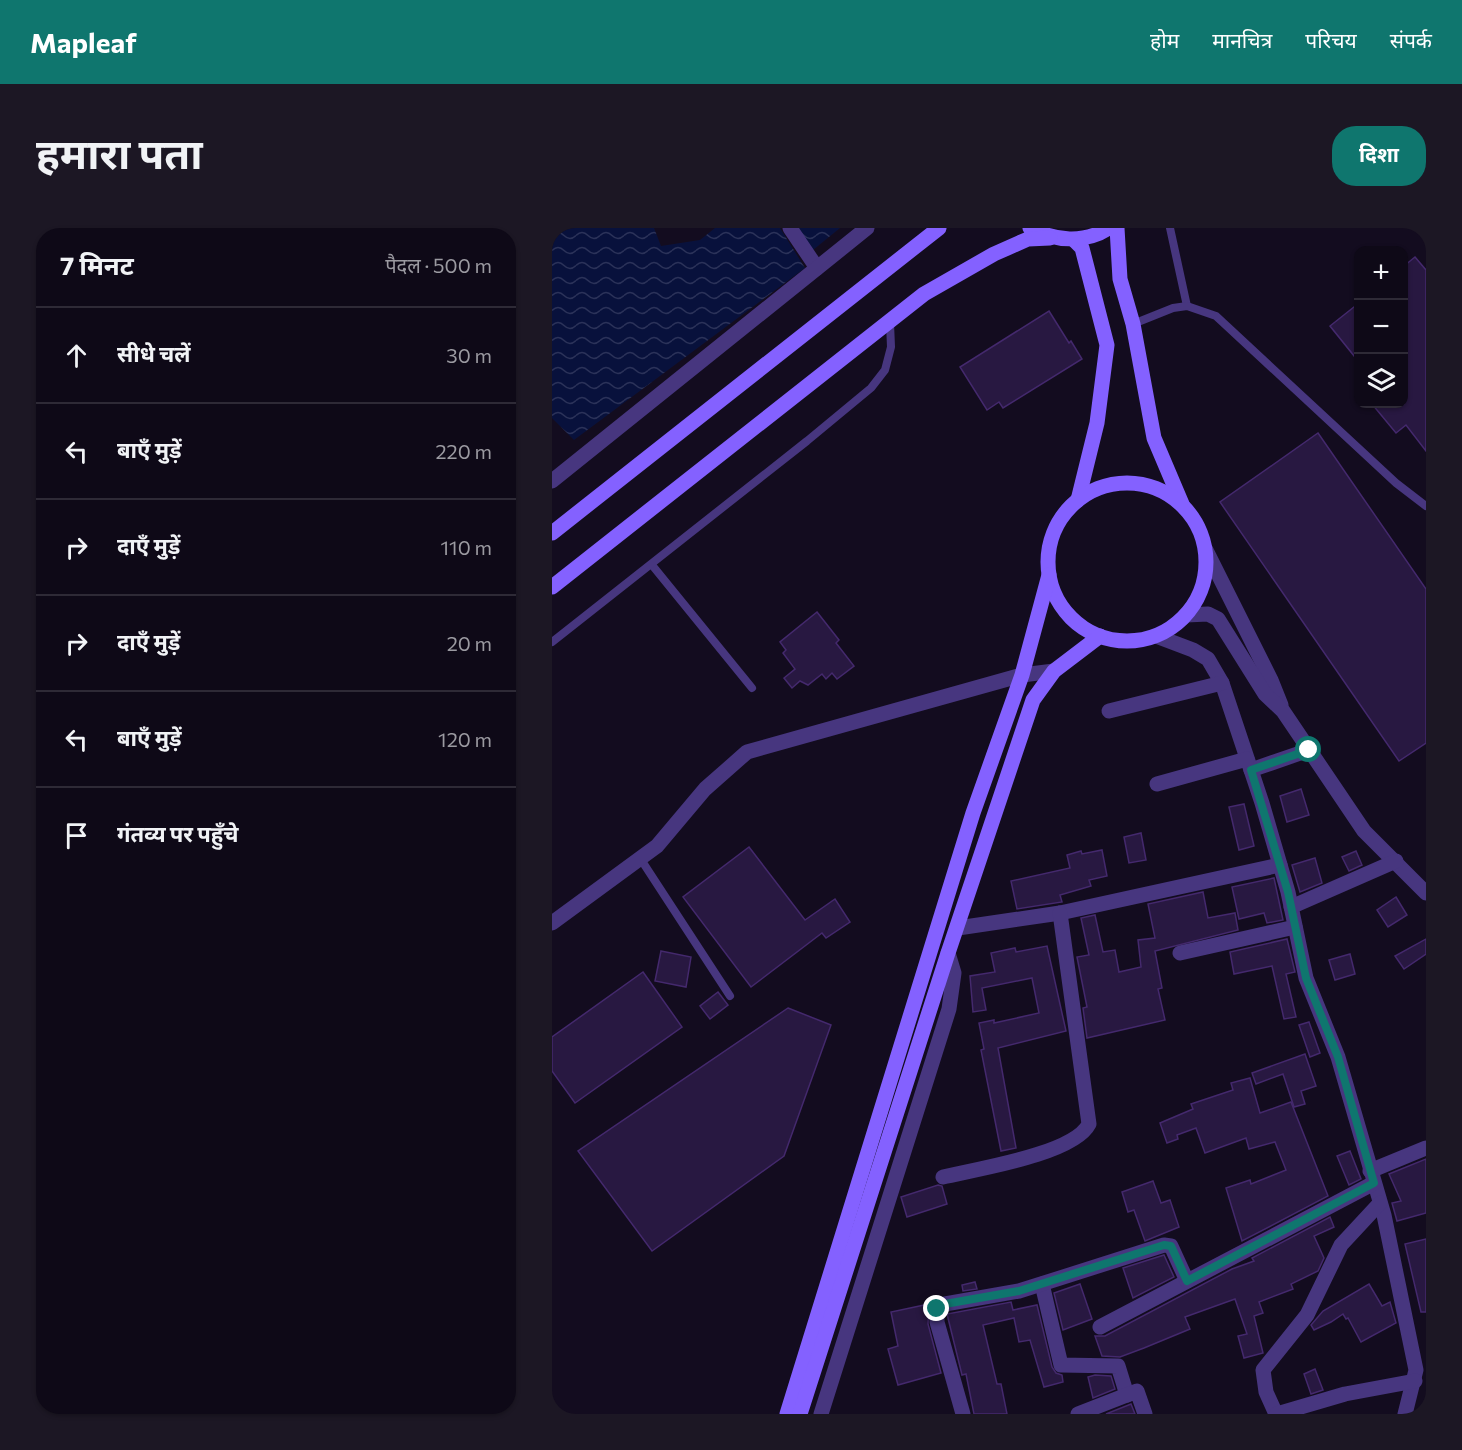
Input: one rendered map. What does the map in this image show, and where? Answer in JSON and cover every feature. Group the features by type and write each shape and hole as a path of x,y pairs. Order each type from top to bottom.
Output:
{"street":[{"path":"790,228 817,268"},
{"path":"552,481 867,228"},
{"path":"552,533 939,228"},
{"path":"1030,228 1050,238"},
{"path":"552,587 924,294 994,254 1028,239 1074,240 1109,228"},
{"path":"1117,228 1120,279 1133,324 1154,438 1182,504 1198,525 1206,550 1271,680 1283,711 1364,831 1426,893"},
{"path":"1074,240 1082,248 1107,345 1097,423 1078,500"},
{"path":"787,1414 973,813 1022,675 1049,575 1049,554 1054,533 1064,515 1078,500 1098,488 1119,482 1142,483 1164,491 1182,504"},
{"path":"1049,575 1056,595 1066,612 1082,626 1100,636 1119,640 1137,640 1156,636 1172,627 1186,615 1199,596 1206,573 1206,550"},
{"path":"1186,615 1208,614 1218,619 1265,694 1283,711"},
{"path":"800,1414 948,953 1033,700 1053,671 1100,636"},
{"path":"1156,636 1193,650 1208,660 1222,683 1249,765 1280,865 1306,978 1338,1057 1380,1203 1399,1282 1416,1370 1405,1414"},
{"path":"552,923 657,846 705,789 747,752 1022,675 1053,671"},
{"path":"1109,711 1222,683"},
{"path":"1157,784 1309,750"},
{"path":"1291,908 1396,861"},
{"path":"958,928 1060,913 1280,865"},
{"path":"943,1177 1028,1158 1075,1140 1084,1134 1089,1124 1060,913"},
{"path":"1180,953 1295,927"},
{"path":"821,1414 949,1009 954,973 948,953"},
{"path":"1100,1327 1426,1148"},
{"path":"1380,1203 1341,1245 1307,1315 1263,1370 1266,1392 1276,1414 1345,1394 1415,1381"},
{"path":"963,1414 937,1322 937,1309 945,1304 1019,1291 1164,1245 1171,1246 1187,1281"},
{"path":"1042,1284 1062,1365 1118,1366 1127,1395"},
{"path":"1078,1414 1137,1391 1145,1414"}],"lane":[{"path":"1170,228 1187,306"},
{"path":"1133,324 1187,306 1216,316 1396,483 1426,506"},
{"path":"552,642 652,565 871,388 885,370 891,346 890,323"},
{"path":"652,565 752,688"},
{"path":"640,858 730,996"}],"water":[{"path":"552,228 654,228 661,246 700,240 715,228 780,228 805,268 574,440 552,418"},
{"path":"798,228 840,228 813,250"}],"building":[{"path":"1415,257 1426,270 1426,451 1406,425 1396,433 1375,408 1408,408 1408,263"},
{"path":"1354,307 1354,356 1330,326"},
{"path":"1049,311 1082,359 1003,408 999,402 987,410 960,367"},
{"path":"1318,433 1426,589 1426,743 1399,761 1220,502"},
{"path":"817,612 839,640 836,643 854,666 837,679 832,673 826,679 822,674 808,685 800,681 792,688 784,678 795,669 783,653 786,650 780,642"},
{"path":"1301,789 1309,815 1287,822 1280,796"},
{"path":"1244,804 1254,846 1239,850 1229,807"},
{"path":"1141,833 1146,860 1129,863 1124,837"},
{"path":"749,847 805,920 835,899 850,922 826,938 822,933 751,987 683,897"},
{"path":"1102,850 1107,876 1089,880 1091,886 1060,895 1062,902 1017,909 1011,881 1070,868 1067,855 1081,851 1082,854"},
{"path":"1356,851 1362,865 1349,871 1342,857"},
{"path":"1315,858 1322,883 1300,892 1292,865"},
{"path":"1274,878 1283,920 1267,923 1264,913 1239,919 1232,887"},
{"path":"1203,892 1208,918 1235,913 1238,930 1155,951 1162,988 1158,989 1165,1020 1087,1038 1083,1008 1087,1007 1077,957 1089,955 1081,918 1095,915 1103,952 1115,950 1119,972 1141,967 1138,940 1155,938 1148,904"},
{"path":"1396,897 1407,915 1388,927 1377,910"},
{"path":"1287,939 1295,972 1286,974 1296,1017 1284,1019 1272,966 1234,974 1230,952"},
{"path":"1426,939 1426,954 1404,969 1395,956"},
{"path":"1047,946 1066,1031 998,1048 1016,1148 1001,1151 981,1050 984,1049 979,1023 994,1020 994,1023 1039,1013 1032,978 982,988 986,1010 973,1012 970,976 995,972 991,953 1015,948 1016,952"},
{"path":"661,951 691,957 686,987 655,981"},
{"path":"1350,954 1355,974 1335,980 1329,960"},
{"path":"643,972 682,1027 575,1103 552,1071 552,1037"},
{"path":"718,992 728,1005 710,1019 700,1006"},
{"path":"788,1008 831,1025 784,1156 652,1251 578,1151"},
{"path":"1309,1022 1320,1053 1310,1057 1299,1025"},
{"path":"1305,1054 1316,1086 1301,1091 1305,1104 1294,1107 1283,1074 1256,1084 1252,1073"},
{"path":"1250,1078 1260,1113 1291,1102 1328,1196 1242,1241 1226,1188 1250,1180 1251,1184 1286,1170 1275,1142 1249,1149 1246,1138 1205,1153 1196,1128 1177,1135 1178,1139 1167,1143 1160,1123 1193,1109 1191,1104 1233,1090 1231,1083"},
{"path":"1350,1151 1361,1179 1349,1185 1337,1156"},
{"path":"1426,1159 1426,1213 1397,1221 1392,1203 1401,1201 1389,1174"},
{"path":"1153,1181 1161,1203 1170,1200 1179,1227 1145,1241 1134,1210 1128,1212 1122,1192"},
{"path":"938,1185 942,1186 947,1204 907,1217 901,1197"},
{"path":"1330,1217 1334,1227 1314,1236 1324,1258 1318,1271 1291,1284 1293,1289 1259,1302 1263,1313 1254,1316 1263,1353 1244,1358 1238,1336 1247,1334 1235,1299 1185,1317 1190,1329 1120,1357 1102,1356 1095,1336 1105,1336 1232,1269 1254,1261 1252,1258"},
{"path":"1426,1239 1426,1312 1421,1312 1405,1244"},
{"path":"1164,1255 1174,1277 1133,1298 1123,1268"},
{"path":"975,1282 977,1289 963,1291 962,1285"},
{"path":"1080,1284 1092,1319 1063,1330 1054,1293"},
{"path":"1369,1284 1382,1306 1390,1302 1396,1323 1361,1342 1348,1318 1346,1319 1343,1314 1314,1330 1311,1325 1323,1311"},
{"path":"1011,1302 1013,1310 1037,1305 1052,1367 1056,1373 1062,1375 1063,1382 1044,1387 1030,1340 1019,1342 1014,1318 983,1325 997,1384 1001,1384 1007,1414 974,1414 966,1374 962,1375 947,1314"},
{"path":"929,1304 928,1324 941,1373 898,1385 888,1349 898,1346 891,1312"},
{"path":"1315,1369 1323,1390 1311,1394 1304,1374"},
{"path":"1111,1376 1115,1389 1093,1398 1088,1377"},
{"path":"1131,1404 1135,1414 1106,1414"}],"route":[{"path":"937,1309 945,1304 1019,1291 1164,1245 1171,1246 1176,1253 1187,1281 1374,1183 1338,1057 1306,978 1288,892 1251,770 1309,750"}]}
